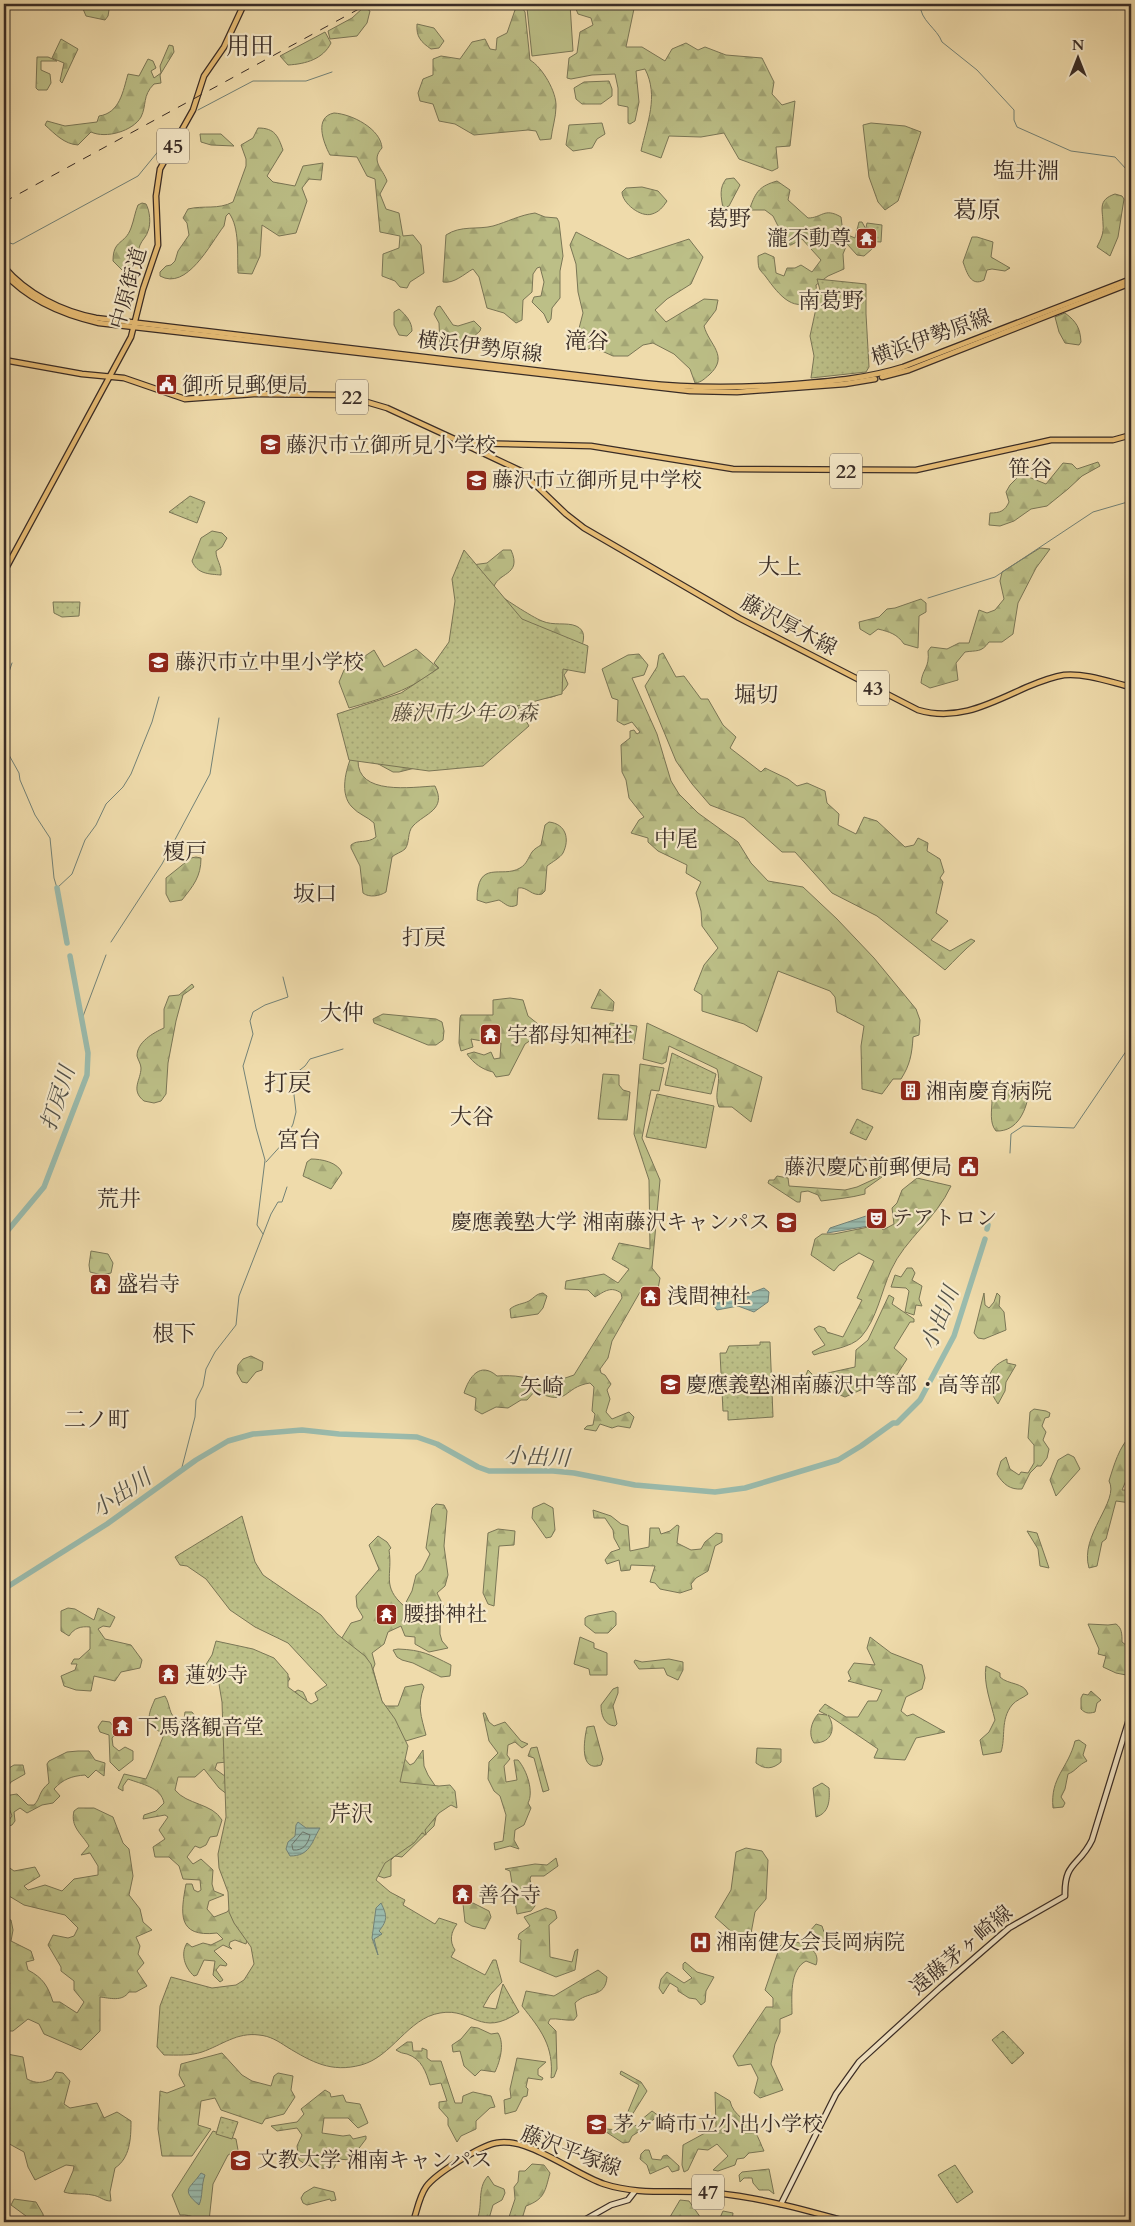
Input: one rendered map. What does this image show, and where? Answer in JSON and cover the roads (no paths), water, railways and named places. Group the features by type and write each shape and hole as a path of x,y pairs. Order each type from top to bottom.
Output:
{"main road":[{"name":"中原街道","path":"4,572 111,377 135,325 143,289 158,245 156,196 160,169 190,118 204,76 224,47 244,4"},
{"name":"横浜伊勢原線","path":"4,267 24,286 56,305 85,316 135,325 669,389 737,392 856,383 896,373 1131,283"},
{"name":"横浜伊勢原線","path":"4,273 34,298 54,309 91,322 135,325 657,385 738,388 877,376 903,368 1131,279"},
{"name":"22","path":"4,360 132,380 185,399 254,394 343,396 387,408 463,443 580,445 733,469 907,470 1050,440 1119,440 1131,435"},
{"name":"藤沢厚木線","path":"463,443 512,466 528,477 566,514 584,528 711,602 918,710 944,714 967,712 1047,679 1064,675 1082,676 1131,687"},
{"name":"遠藤茅ヶ崎線","path":"781,2204 836,2094 859,2062 1009,1928 1065,1896 1068,1870 1084,1854 1092,1840 1131,1713"},
{"name":"藤沢平塚線","path":"413,2222 421,2196 440,2172 496,2143 523,2146 544,2154 599,2182 635,2191"},
{"name":"47","path":"635,2191 714,2192 781,2204 849,2222"},
{"path":"581,2222 612,2205 628,2200 635,2191"}],"water":[{"path":"866,1216 869,1226 827,1233 830,1228"},
{"path":"764,1288 769,1292 768,1302 754,1312 738,1306 717,1310 714,1306 714,1298 735,1299"},
{"path":"298,1822 306,1828 320,1828 306,1851 302,1854 290,1856 286,1849 288,1842 295,1836"},
{"path":"381,1903 386,1917 379,1931 382,1934 374,1939 378,1955 372,1938 376,1908"},
{"path":"201,2173 205,2175 199,2205 188,2192"}],"waterway":[{"path":"920,4 923,15 942,42 977,70 1014,110 1014,120 1017,127 1071,151 1115,157 1127,170 1131,181"},
{"path":"198,110 253,81 306,81 332,72"},
{"path":"4,241 13,244 138,176 165,143 173,138 188,115"},
{"path":"1129,279 1131,268"},
{"path":"1128,285 1128,307 1131,319"},
{"path":"928,598 995,577 1093,512 1131,501"},
{"path":"4,707 7,678 12,663"},
{"path":"4,746 19,773 20,780 35,815 50,838 54,878 57,888 72,874 85,840 96,825 106,804 123,787 131,774 152,722 159,697"},
{"path":"111,942 162,864 210,774 219,718"},
{"name":"打戻川","path":"57,888 67,943"},
{"path":"82,1019 106,955"},
{"name":"打戻川","path":"4,1235 44,1187 87,1075 88,1053 70,956"},
{"path":"263,1234 257,1225 265,1160 243,1066 253,1034 250,1021 253,1012 265,1005 288,997 283,977"},
{"path":"1010,1153 1011,1134 1023,1126 1074,1128 1131,1044"},
{"path":"266,1162 285,1141 293,1124 296,1112 294,1095 296,1073 310,1059 343,1049"},
{"path":"181,1471 195,1417 196,1400 203,1386 206,1369 215,1352 236,1325 239,1296 271,1214 278,1202 282,1202 287,1187"},
{"name":"小出川","path":"987,1229 988,1225"},
{"name":"小出川","path":"4,1589 107,1524 196,1460 228,1441 253,1434 302,1430 339,1434 417,1437 437,1444 478,1467 489,1471 553,1471 574,1473 635,1485 715,1492 745,1488 838,1460 893,1423 897,1423 920,1400 954,1336 985,1239"}],"railway":[{"path":"4,202 368,4"}],"place":[{"name":"瀧不動尊","path":"867,238"},
{"name":"御所見郵便局","path":"166,385"},
{"name":"藤沢市立御所見小学校","path":"270,445"},
{"name":"藤沢市立御所見中学校","path":"476,480"},
{"name":"藤沢市立中里小学校","path":"159,662"},
{"name":"宇都母知神社","path":"491,1035"},
{"name":"湘南慶育病院","path":"910,1091"},
{"name":"藤沢慶応前郵便局","path":"968,1167"},
{"name":"テアトロン","path":"876,1218"},
{"name":"慶應義塾大学 湘南藤沢キャンパス","path":"786,1222"},
{"name":"盛岩寺","path":"101,1284"},
{"name":"浅間神社","path":"651,1296"},
{"name":"慶應義塾湘南藤沢中等部・高等部","path":"670,1385"},
{"name":"腰掛神社","path":"387,1614"},
{"name":"蓮妙寺","path":"169,1675"},
{"name":"下馬落観音堂","path":"122,1727"},
{"name":"善谷寺","path":"462,1895"},
{"name":"湘南健友会長岡病院","path":"700,1942"},
{"name":"茅ヶ崎市立小出小学校","path":"597,2124"},
{"name":"文教大学 湘南キャンパス","path":"241,2160"}],"district":[{"name":"用田","path":"250,46"},
{"name":"塩井淵","path":"1026,170"},
{"name":"葛原","path":"977,210"},
{"name":"葛野","path":"729,218"},
{"name":"南葛野","path":"831,300"},
{"name":"滝谷","path":"587,340"},
{"name":"笹谷","path":"1030,468"},
{"name":"大上","path":"780,566"},
{"name":"堀切","path":"756,694"},
{"name":"中尾","path":"676,838"},
{"name":"榎戸","path":"185,851"},
{"name":"坂口","path":"315,893"},
{"name":"打戻","path":"424,937"},
{"name":"大仲","path":"342,1012"},
{"name":"打戻","path":"288,1083"},
{"name":"大谷","path":"472,1116"},
{"name":"宮台","path":"299,1139"},
{"name":"荒井","path":"119,1198"},
{"name":"根下","path":"174,1333"},
{"name":"矢崎","path":"542,1386"},
{"name":"二ノ町","path":"97,1419"},
{"name":"芹沢","path":"351,1813"}],"park label":[{"name":"藤沢市少年の森","path":"464,713"}]}
